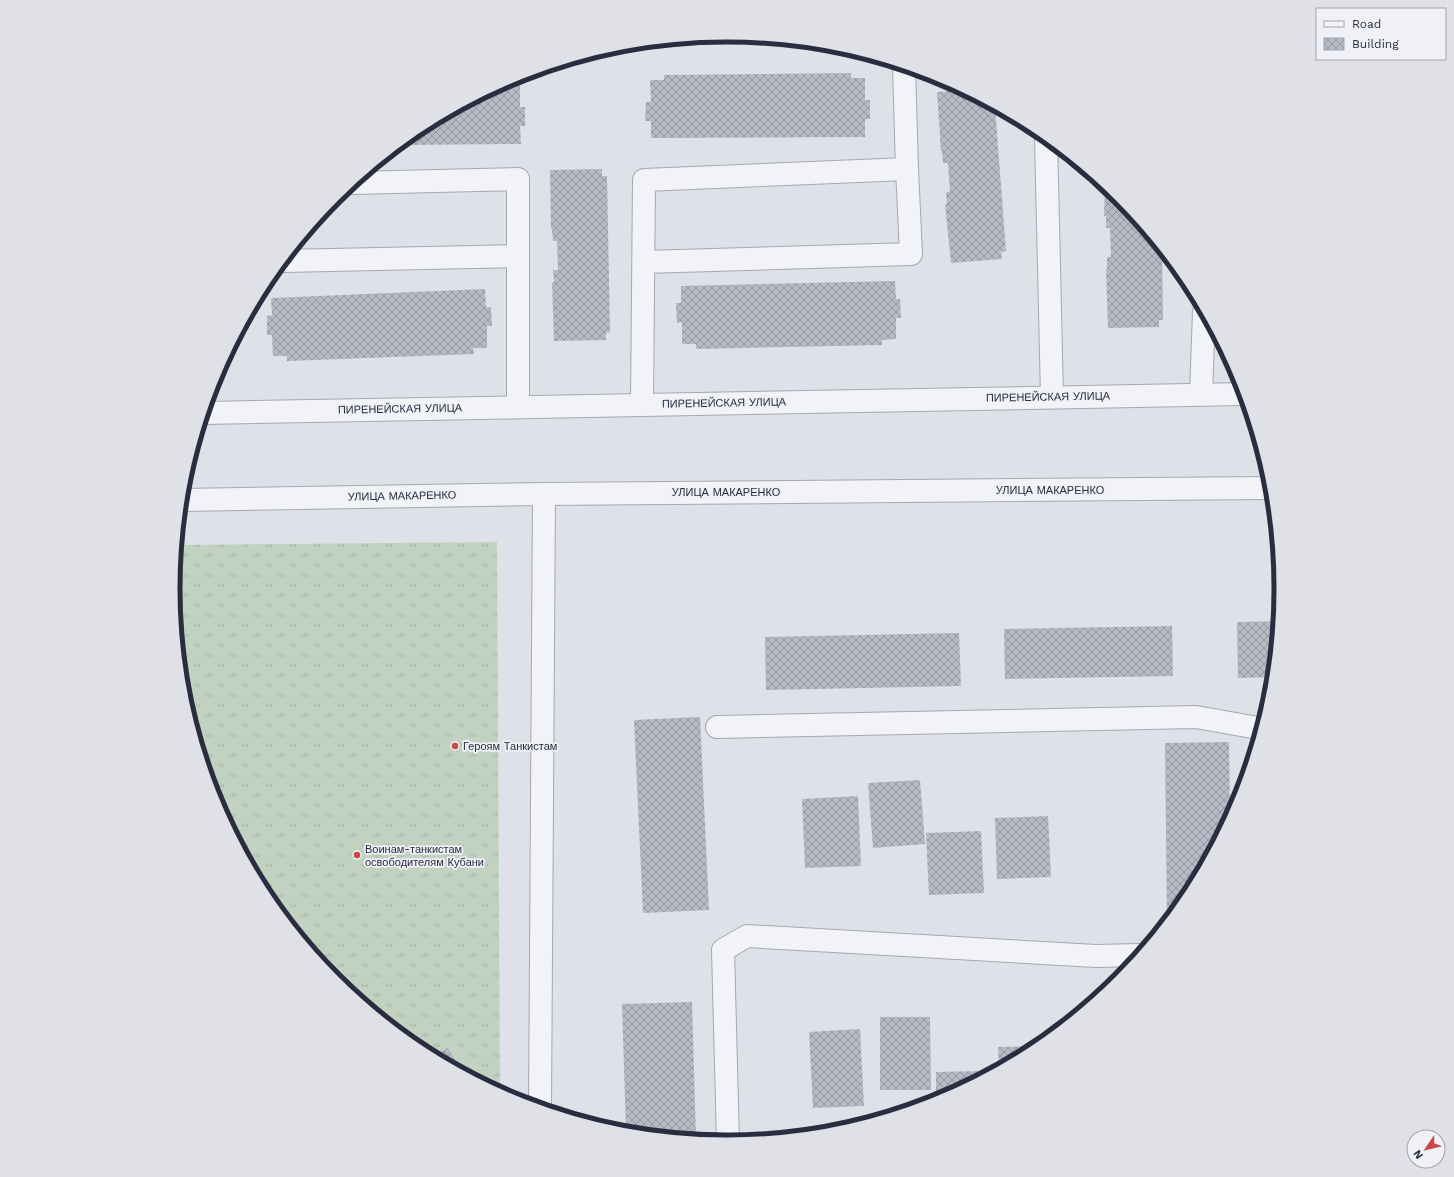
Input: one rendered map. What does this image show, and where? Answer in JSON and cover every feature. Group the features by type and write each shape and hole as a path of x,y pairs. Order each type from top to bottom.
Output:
{"street":[{"path":"644,262 911,254 904,71"},
{"path":"1046,145 1052,397"},
{"path":"642,405 644,180 907,169"},
{"path":"362,183 518,179 518,407"},
{"path":"290,261 518,256"},
{"path":"1201,394 1204,322"},
{"name":"ПИРЕНЕЙСКАЯ УЛИЦА","path":"210,413 1237,394"},
{"name":"УЛИЦА МАКАРЕНКО","path":"188,500 544,494 1264,488"},
{"path":"540,1102 544,494"},
{"path":"717,727 1196,718 1255,730"},
{"path":"728,1135 723,950 747,936 1096,956 1132,955"}],"green space":[{"path":"497,542 500,1085 454,1062 423,1043 394,1022 367,999 316,949 293,921 254,862 222,798 199,730 191,695 185,660 180,588 183,545"}],"building":[{"path":"851,73 851,78 865,78 865,100 870,100 870,119 865,119 865,137 651,138 651,121 645,121 646,102 651,102 650,80 664,80 664,75"},
{"path":"515,85 520,85 520,107 525,107 525,126 520,126 521,144 408,145 454,115 485,98"},
{"path":"952,91 995,112 1006,251 1001,252 1002,259 951,263 945,204 947,204 946,192 950,192 948,163 943,163 941,151 937,92"},
{"path":"602,169 602,176 607,176 610,332 606,333 606,340 554,341 552,282 554,282 553,270 558,270 557,241 553,241 551,229 550,170"},
{"path":"1105,194 1138,228 1162,258 1163,320 1159,320 1159,327 1108,328 1106,269 1107,270 1107,257 1111,257 1110,228 1106,228 1106,216 1104,216"},
{"path":"895,281 896,299 900,299 901,318 896,318 896,339 882,340 882,345 696,349 696,344 682,344 682,322 677,323 676,303 681,303 681,286"},
{"path":"485,289 486,307 491,307 492,326 487,326 487,348 473,348 474,354 287,361 287,356 273,356 272,335 267,335 267,316 272,315 271,298"},
{"path":"1272,621 1266,677 1238,678 1237,622"},
{"path":"1172,626 1173,676 1005,679 1004,629"},
{"path":"959,633 961,686 766,690 765,637"},
{"path":"700,717 709,910 643,913 634,720"},
{"path":"1229,742 1230,803 1200,862 1167,912 1165,743"},
{"path":"920,780 925,844 873,848 868,783"},
{"path":"858,796 861,866 805,868 802,799"},
{"path":"1048,816 1051,877 997,879 995,818"},
{"path":"981,831 984,893 929,895 926,833"},
{"path":"692,1002 696,1134 626,1125 622,1004"},
{"path":"880,1017 930,1017 931,1090 880,1090"},
{"path":"860,1029 864,1106 813,1108 809,1032"},
{"path":"1026,1046 999,1063 998,1047"},
{"path":"448,1048 458,1064 454,1062 439,1053"},
{"path":"984,1071 936,1093 936,1072"}],"place":[{"name":"Героям Танкистам","path":"455,746"},
{"name":"Воинам-танкистам освободителям Кубани","path":"357,855"}]}
